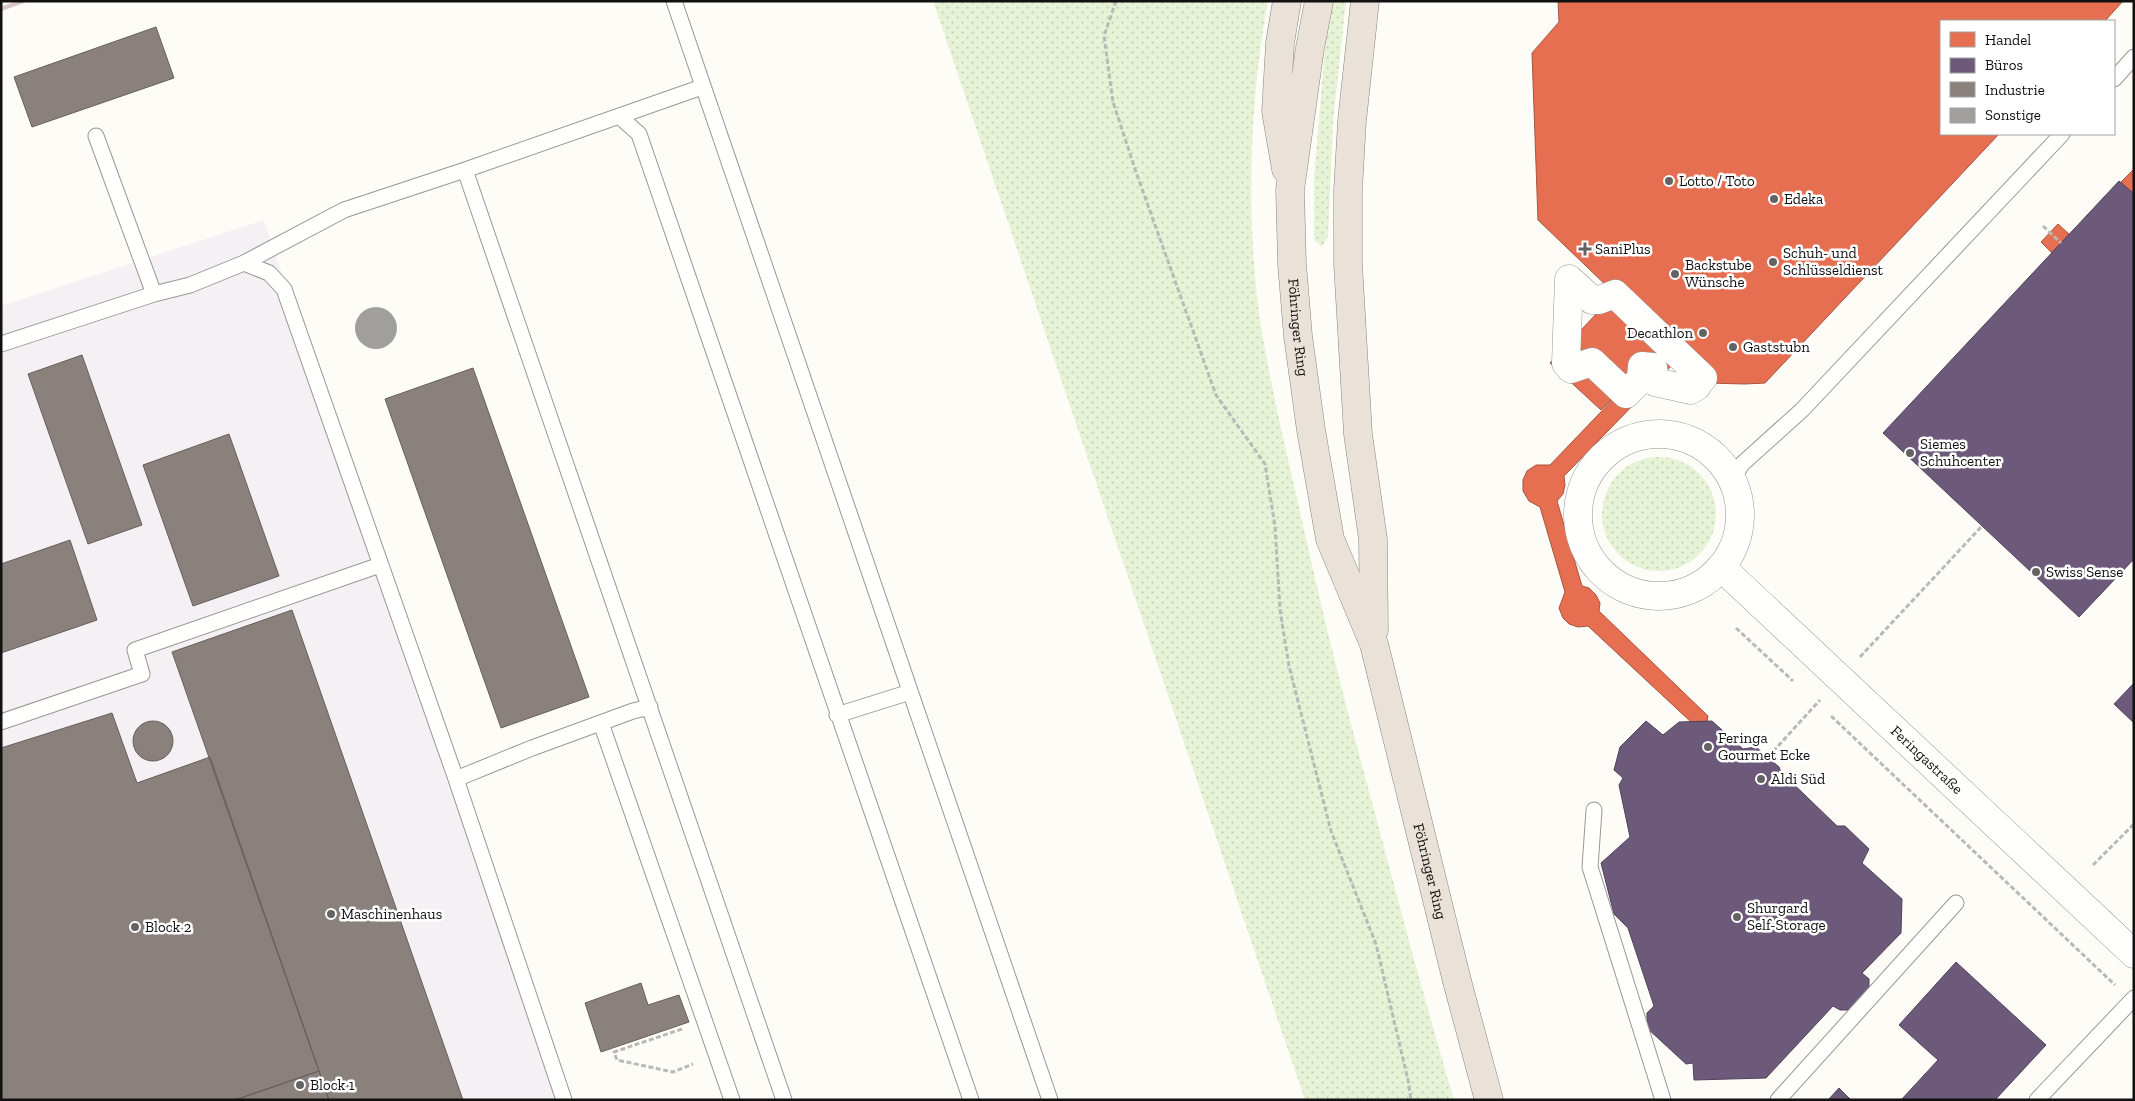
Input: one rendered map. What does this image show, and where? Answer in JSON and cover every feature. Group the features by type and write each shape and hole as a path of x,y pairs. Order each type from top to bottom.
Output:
{"highway":[{"path":"1288,1 1280,43 1276,111 1290,190"},
{"name":"Föhringer Ring","path":"1320,1 1310,48 1290,190 1292,264 1298,336 1311,430 1330,539 1374,644 1457,981 1489,1100"},
{"name":"Föhringer Ring","path":"1364,1 1351,140 1348,190 1348,264 1358,434 1373,538 1374,644"}],"street":[{"path":"1569,279 1592,300 1598,300 1615,294 1704,378 1696,384 1698,386 1690,390 1655,382 1653,367 1642,366 1641,379 1626,394 1592,362 1571,370 1566,363 1569,279"},
{"path":"1658,433 1674,435 1704,447 1716,457 1732,480 1740,506 1739,528 1733,549 1721,568 1693,588 1677,594 1659,596 1625,589 1610,580 1597,568 1588,553 1581,537 1578,520 1579,502 1583,486 1591,470 1604,455 1620,443 1639,436 1658,433"},
{"name":"Feringastraße","path":"1721,568 2134,954"}],"lane":[{"path":"674,1 1050,1100"},
{"path":"2115,78 2134,58"},
{"path":"1,344 154,294 190,285 244,263 344,210 466,170 702,87"},
{"path":"619,116 639,134 837,715 971,1100"},
{"path":"1732,480 1742,464 1802,410 2061,135"},
{"path":"96,136 154,294"},
{"path":"466,170 784,1100"},
{"path":"244,263 269,273 284,289 456,779 564,1100"},
{"path":"1,722 142,674 135,650 380,566"},
{"path":"837,715 910,692"},
{"path":"456,779 532,748 633,711 650,707"},
{"path":"601,723 732,1100"},
{"path":"1594,810 1590,866 1662,1100"},
{"path":"1778,1100 1956,903"},
{"path":"2037,1100 2133,999"}],"path":[{"path":"1116,1 1104,36 1113,102 1136,172 1216,395 1265,464 1275,526 1280,610 1289,666 1331,831 1376,944 1411,1100"},
{"path":"2042,226 2061,243"},
{"path":"1867,651 1982,526"},
{"path":"1736,628 1797,684"},
{"path":"1811,697 2133,999"},
{"path":"1768,757 1818,703"},
{"path":"2093,865 2134,824"}],"shaded area":[{"path":"264,220 561,1100 1,1100 1,306"}],"green space":[{"path":"933,1 1268,1 1256,84 1251,172 1254,261 1264,344 1281,427 1335,660 1414,958 1454,1100 1305,1100"},
{"path":"1329,1 1346,1 1333,122 1328,236 1322,247 1314,240 1314,178"},
{"path":"1659,457 1681,462 1699,474 1711,492 1716,514 1711,536 1699,554 1681,566 1659,571 1637,566 1619,554 1607,536 1602,514 1607,492 1619,474 1637,462"}],"building: Handel":[{"path":"1558,1 2123,1 2106,20 1940,20 1940,135 1998,135 1765,383 1745,384 1708,383 1538,220 1532,53 1559,22"},
{"path":"2134,169 2134,194 2121,182"},
{"path":"2058,224 2069,234 2052,253 2041,242"},
{"path":"1615,294 1666,344 1601,410 1550,363"},
{"path":"1666,344 1680,357 1564,476 1563,494 1557,501 1582,586 1589,588 1596,595 1600,603 1599,611 1708,716 1707,722 1691,722 1588,626 1578,627 1569,624 1563,618 1559,608 1565,592 1540,507 1529,501 1523,491 1523,480 1527,471 1536,465 1550,465"}],"building: Büros":[{"path":"2119,181 2134,194 2134,559 2079,617 1883,433"},
{"path":"2134,683 2134,723 2114,704"},
{"path":"1646,721 1663,735 1679,722 1712,721 1743,749 1756,747 1779,767 1781,772 1837,826 1845,826 1869,849 1862,863 1902,899 1901,933 1862,973 1869,979 1869,989 1850,1010 1840,1010 1833,1006 1766,1078 1694,1080 1693,1063 1686,1064 1647,1028 1647,1013 1654,1006 1628,928 1614,914 1601,863 1630,837 1619,785 1623,778 1614,770 1620,747"},
{"path":"1956,962 2046,1045 1995,1100 1901,1100 1938,1060 1899,1025"},
{"path":"1839,1088 1851,1100 1828,1100"}],"building: Industrie":[{"path":"156,27 174,78 32,127 14,77"},
{"path":"82,355 142,525 88,544 28,374"},
{"path":"473,368 589,697 501,728 385,399"},
{"path":"229,434 279,576 193,606 143,465"},
{"path":"70,540 97,620 1,653 1,564"},
{"name":"Maschinenhaus","path":"292,610 463,1100 329,1100 172,652"},
{"name":"Block 2","path":"112,713 137,783 210,757 319,1071 235,1100 1,1100 1,748"},
{"path":"157,721 164,724 170,730 173,741 172,749 164,758 157,761 149,761 142,758 134,749 133,737 136,730 145,722"},
{"path":"641,983 648,1005 679,995 689,1022 601,1052 585,1003"},
{"name":"Block 1","path":"319,1071 329,1100 235,1100"}],"building: Sonstige":[{"path":"376,307 391,313 397,328 391,343 376,349 361,343 355,328 361,313"}],"railway":[{"path":"1,9 23,1"}],"place":[{"name":"Lotto / Toto","path":"1669,181"},
{"name":"Edeka","path":"1774,199"},
{"name":"SaniPlus","path":"1585,249"},
{"name":"Schuh- und Schlüsseldienst","path":"1773,262"},
{"name":"Backstube Wünsche","path":"1675,274"},
{"name":"Decathlon","path":"1703,333"},
{"name":"Gaststubn","path":"1733,347"},
{"name":"Siemes Schuhcenter","path":"1910,453"},
{"name":"Swiss Sense","path":"2036,572"},
{"name":"Feringa Gourmet Ecke","path":"1708,747"},
{"name":"Aldi Süd","path":"1761,779"},
{"name":"Maschinenhaus","path":"331,914"},
{"name":"Shurgard Self-Storage","path":"1737,917"},
{"name":"Block 2","path":"135,927"},
{"name":"Block 1","path":"300,1085"}]}
